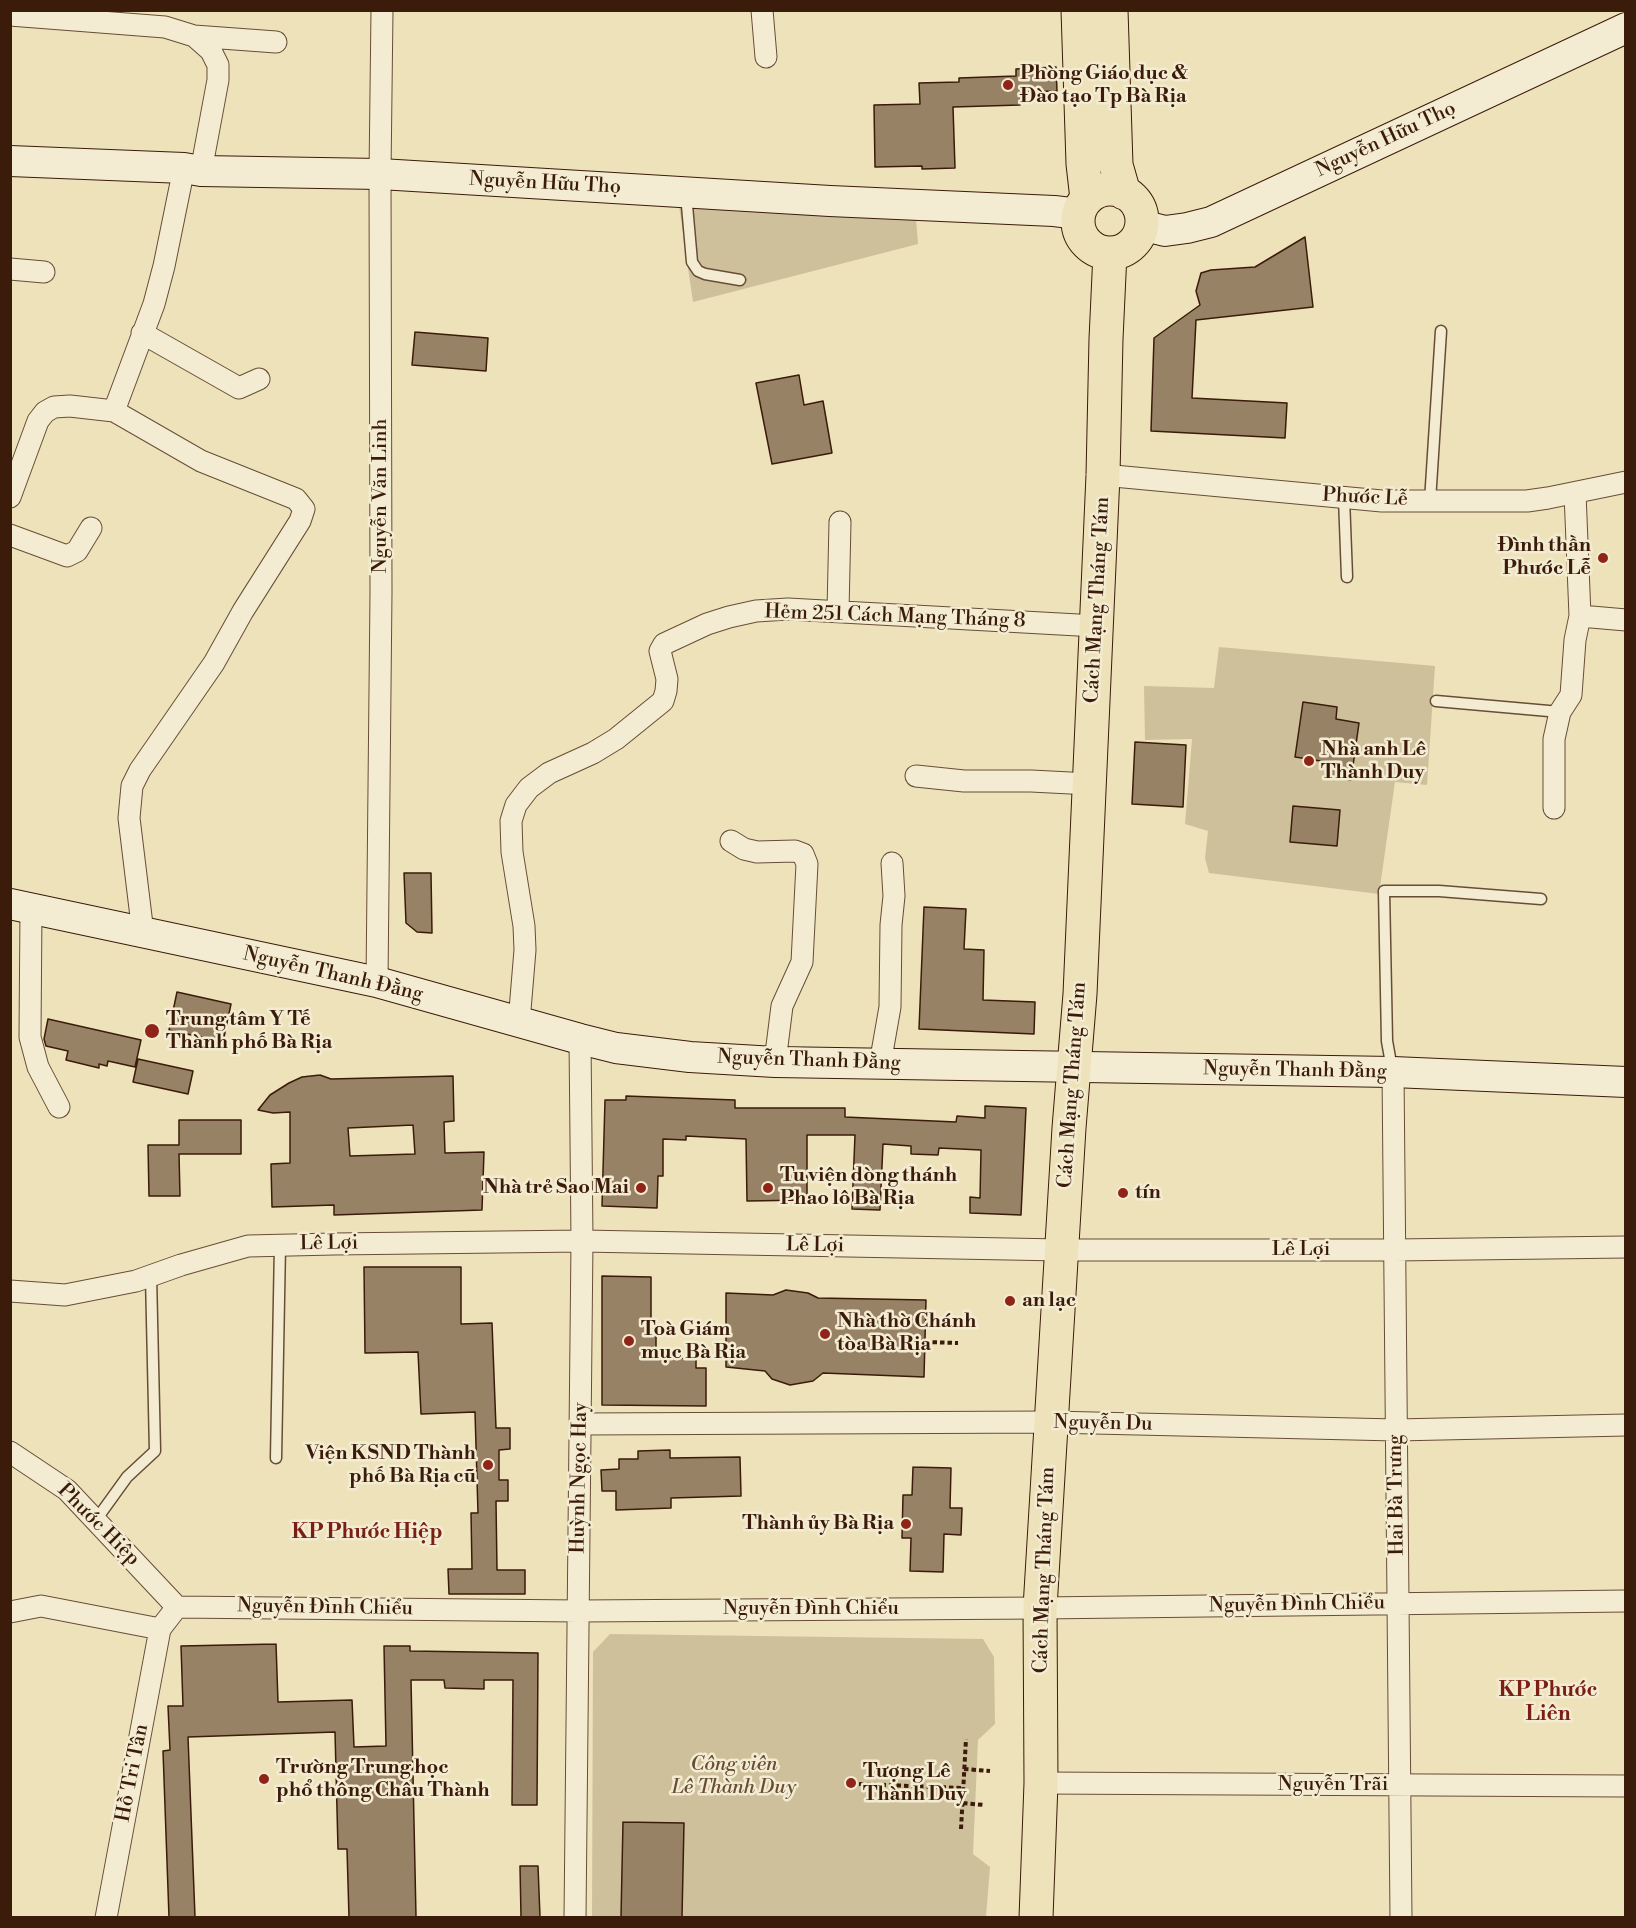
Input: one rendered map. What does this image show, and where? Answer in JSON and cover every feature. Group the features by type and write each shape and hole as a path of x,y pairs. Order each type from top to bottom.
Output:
{"main road":[{"path":"1078,10 1083,164 1083,206 1080,230 1088,244 1095,249 1110,253 1131,245 1141,225 1137,206 1129,196 1104,190 1083,206"},
{"path":"1111,10 1116,165 1124,193"},
{"name":"Nguyễn Hữu Thọ","path":"1141,225 1165,231 1211,222 1626,28"},
{"name":"Nguyễn Hữu Thọ","path":"10,161 192,170 380,174 686,193 1054,211 1083,206"},
{"name":"Cách Mạng Tháng Tám","path":"1036,1917 1041,1783 1040,1608 1069,1128 1081,983 1103,475 1110,253"},
{"name":"Nguyễn Thanh Đằng","path":"21,906 378,982 580,1040 616,1048 690,1057 776,1062 1393,1072 1626,1082"}],"street":[{"name":"Nguyễn Văn Linh","path":"378,982 382,10"},
{"path":"762,10 766,57"},
{"path":"10,15 165,27 194,36 276,42"},
{"path":"114,411 154,304 218,80 218,65 212,51 194,36"},
{"path":"10,269 44,272"},
{"path":"142,333 239,388 260,379"},
{"path":"10,497 38,421 45,412 54,407 70,406 114,411 201,461 296,499 304,509 300,521 213,663 140,770 132,786 129,818 143,933"},
{"name":"Phước Lễ","path":"1103,475 1382,501 1527,501 1626,482"},
{"path":"1554,808 1554,739 1560,712 1571,695 1575,640 1580,616 1575,493"},
{"path":"838,610 840,522"},
{"path":"10,535 67,556 77,551 91,528"},
{"name":"Hẻm 251 Cách Mạng Tháng 8","path":"519,1022 525,950 524,926 512,852 510,821 516,806 529,788 549,773 593,753 616,739 663,701 666,679 660,651 664,644 707,624 756,611 788,609 1096,626"},
{"path":"1580,616 1626,620"},
{"path":"916,776 964,781 1090,784"},
{"path":"731,841 744,849 757,852 795,850 803,855 807,864 802,962 782,1006 776,1062"},
{"path":"880,1064 890,1007 891,925 894,896 892,863"},
{"path":"21,906 30,1037 38,1067 58,1107"},
{"name":"Huỳnh Ngọc Hay","path":"575,1917 582,1242 580,1040"},
{"name":"Hai Bà Trưng","path":"1393,1072 1401,1917"},
{"name":"Lê Lợi","path":"10,1291 65,1294 136,1281 181,1265 248,1246 280,1245 582,1242 1061,1250 1626,1247"},
{"name":"Nguyễn Du","path":"580,1424 1051,1422 1396,1430 1626,1425"},
{"name":"Phước Hiệp","path":"10,1452 67,1491 177,1607"},
{"name":"Nguyễn Đình Chiểu","path":"177,1607 579,1611 1626,1601"},
{"path":"10,1612 41,1606 160,1629 177,1607"},
{"name":"Hồ Tri Tân","path":"106,1917 160,1629"},
{"name":"Nguyễn Trãi","path":"1041,1783 1626,1786"}],"lane":[{"path":"686,193 692,262 698,271 705,274 740,280"},
{"path":"1430,501 1441,331"},
{"path":"1344,498 1347,577"},
{"path":"1436,701 1560,712"},
{"path":"1393,1072 1387,1041 1383,891 1439,891 1541,899"},
{"path":"276,1458 280,1245"},
{"path":"96,1520 127,1477 155,1450 151,1276"}],"path":[{"path":"925,1342 958,1343"},
{"path":"961,1828 966,1739"},
{"path":"964,1768 990,1771"},
{"path":"859,1784 963,1788"},
{"path":"963,1803 984,1805"}],"green space":[{"path":"679,206 916,218 918,244 693,302"},
{"name":"Nhà anh Lê Thành Duy","path":"1219,647 1435,666 1427,785 1395,782 1379,894 1209,873 1205,858 1208,831 1185,824 1192,739 1145,740 1144,686 1214,688"},
{"name":"Công viên Lê Thành Duy","path":"610,1634 983,1639 994,1657 995,1724 978,1740 973,1854 990,1867 986,1917 592,1918 593,1652"}],"building":[{"path":"1056,67 1057,91 1020,92 1020,105 953,107 955,168 875,167 874,105 920,104 919,83 959,82 959,78 1016,76 1016,69"},
{"path":"1305,237 1313,307 1196,320 1192,398 1287,403 1285,438 1151,431 1154,338 1200,305 1196,291 1201,273 1211,270 1255,267"},
{"path":"415,332 488,338 486,371 412,365"},
{"path":"799,375 804,405 823,401 832,453 772,464 756,383"},
{"path":"1303,702 1337,707 1336,719 1359,723 1351,780 1325,776 1327,762 1295,757"},
{"path":"1135,742 1186,745 1183,807 1132,804"},
{"path":"1293,806 1340,810 1337,846 1290,842"},
{"path":"404,873 431,873 432,933 417,932 406,923"},
{"path":"924,907 966,909 964,949 984,950 983,1000 1035,1002 1034,1034 919,1029"},
{"path":"177,992 231,1004 223,1042 169,1030"},
{"path":"48,1019 141,1040 135,1067 108,1061 107,1066 99,1064 99,1068 66,1060 68,1051 46,1046 44,1039"},
{"path":"138,1059 193,1071 188,1094 133,1082"},
{"path":"320,1075 331,1079 453,1076 454,1121 444,1122 445,1153 484,1152 482,1210 334,1215 334,1205 272,1207 271,1164 290,1163 290,1112 273,1113 258,1110 270,1095 302,1077","holes":["413,1125 415,1154 350,1156 348,1128"]},
{"path":"626,1096 735,1100 735,1108 845,1108 845,1117 956,1122 957,1116 985,1118 985,1106 1026,1108 1021,1215 970,1213 970,1197 980,1198 981,1150 939,1148 938,1155 911,1154 911,1146 883,1144 880,1210 852,1209 855,1135 807,1135 807,1200 747,1201 746,1139 686,1136 686,1140 663,1139 663,1176 658,1176 657,1208 602,1206 605,1100 626,1100"},
{"path":"179,1120 241,1120 241,1154 179,1154 180,1196 149,1196 148,1145 179,1145"},
{"path":"364,1267 461,1267 461,1324 492,1323 496,1428 510,1428 510,1449 499,1450 499,1480 508,1480 508,1501 496,1501 497,1570 525,1570 525,1594 449,1594 448,1569 472,1569 471,1513 478,1513 475,1412 421,1414 418,1352 365,1353"},
{"name":"Toà Giám mục Bà Rịa","path":"602,1276 651,1277 651,1329 656,1329 656,1358 696,1358 696,1368 706,1368 706,1406 602,1405"},
{"name":"Nhà thờ Chánh tòa Bà Rịa","path":"786,1290 808,1293 818,1298 926,1300 924,1377 823,1373 813,1381 790,1385 772,1379 765,1371 726,1367 726,1293 773,1295"},
{"path":"670,1450 670,1458 740,1457 741,1496 671,1498 671,1508 616,1510 616,1491 602,1491 601,1470 619,1469 619,1459 638,1459 638,1451"},
{"path":"913,1467 951,1468 950,1508 962,1508 961,1535 944,1534 943,1572 910,1571 911,1538 902,1538 903,1495 912,1495"},
{"path":"276,1644 278,1702 352,1700 354,1747 386,1746 384,1646 410,1646 410,1651 538,1653 537,1805 512,1805 513,1680 484,1680 484,1689 445,1688 444,1680 411,1680 416,1917 349,1917 347,1849 338,1849 335,1732 188,1737 195,1917 169,1917 163,1751 170,1750 168,1706 183,1706 181,1646"},
{"path":"623,1822 684,1823 682,1917 621,1917"},
{"path":"520,1866 538,1866 540,1917 521,1917"}],"place":[{"name":"Phòng Giáo dục & Đào tạo Tp Bà Rịa","path":"1008,85"},
{"name":"Đình thần Phước Lễ","path":"1603,558"},
{"name":"Nhà anh Lê Thành Duy","path":"1309,761"},
{"name":"Trung tâm Y Tế Thành phố Bà Rịa","path":"152,1031"},
{"name":"Nhà trẻ Sao Mai","path":"641,1188"},
{"name":"Tu viện dòng thánh Phao lô Bà Rịa","path":"768,1188"},
{"name":"tín","path":"1123,1193"},
{"name":"an lạc","path":"1010,1301"},
{"name":"Nhà thờ Chánh tòa Bà Rịa","path":"825,1334"},
{"name":"Toà Giám mục Bà Rịa","path":"629,1341"},
{"name":"Viện KSND Thành phố Bà Rịa cũ","path":"488,1465"},
{"name":"Thành ủy Bà Rịa","path":"906,1524"},
{"name":"Trường Trung học phổ thông Châu Thành","path":"264,1779"},
{"name":"Tượng Lê Thành Duy","path":"851,1783"}],"district":[{"name":"KP Phước Hiệp","path":"367,1533"},
{"name":"KP Phước Liên","path":"1548,1703"}]}
